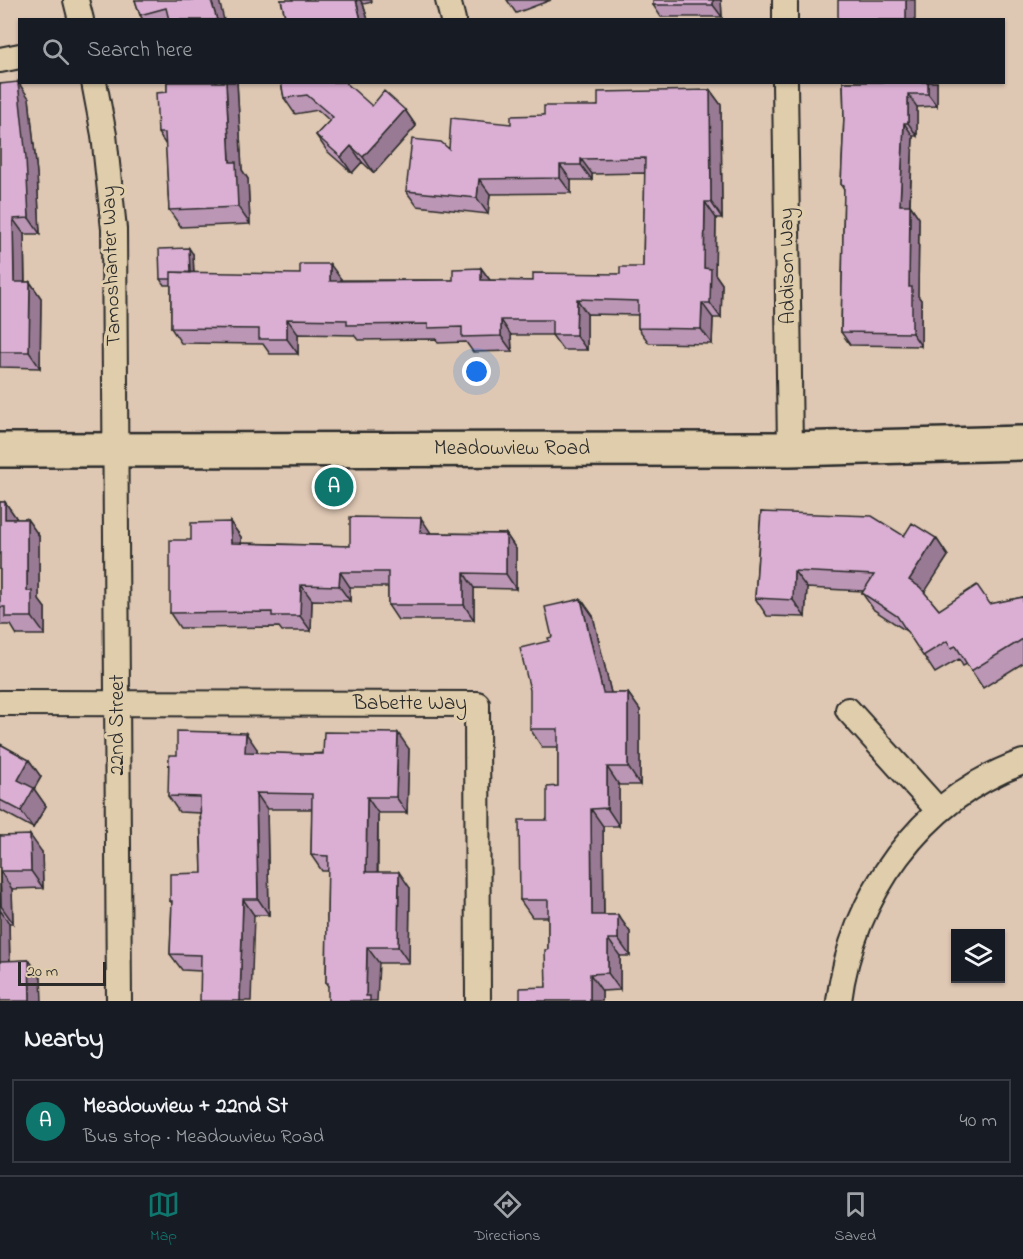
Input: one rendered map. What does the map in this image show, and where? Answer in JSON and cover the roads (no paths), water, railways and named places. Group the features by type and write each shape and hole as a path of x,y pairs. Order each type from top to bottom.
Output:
{"main road":[{"name":"Meadowview Road","path":"0,450 790,449 1023,443"}],"street":[{"path":"76,0 80,18"},
{"path":"448,0 452,18"},
{"path":"784,0 785,18"},
{"path":"0,60 18,56"},
{"name":"Tamoshanter Way","path":"94,84 104,135 114,229 116,450"},
{"name":"Addison Way","path":"786,84 790,449"},
{"name":"22nd Street","path":"116,450 119,1001"},
{"path":"0,703 118,703"},
{"name":"Babette Way","path":"118,703 477,704 478,1001"},
{"path":"848,710 939,811"},
{"path":"839,1001 842,974 854,936 865,908 885,872 916,833 939,811 975,786 1023,762"}],"place":[{"name":"Meadowview + 22nd St","path":"334,487"}]}
